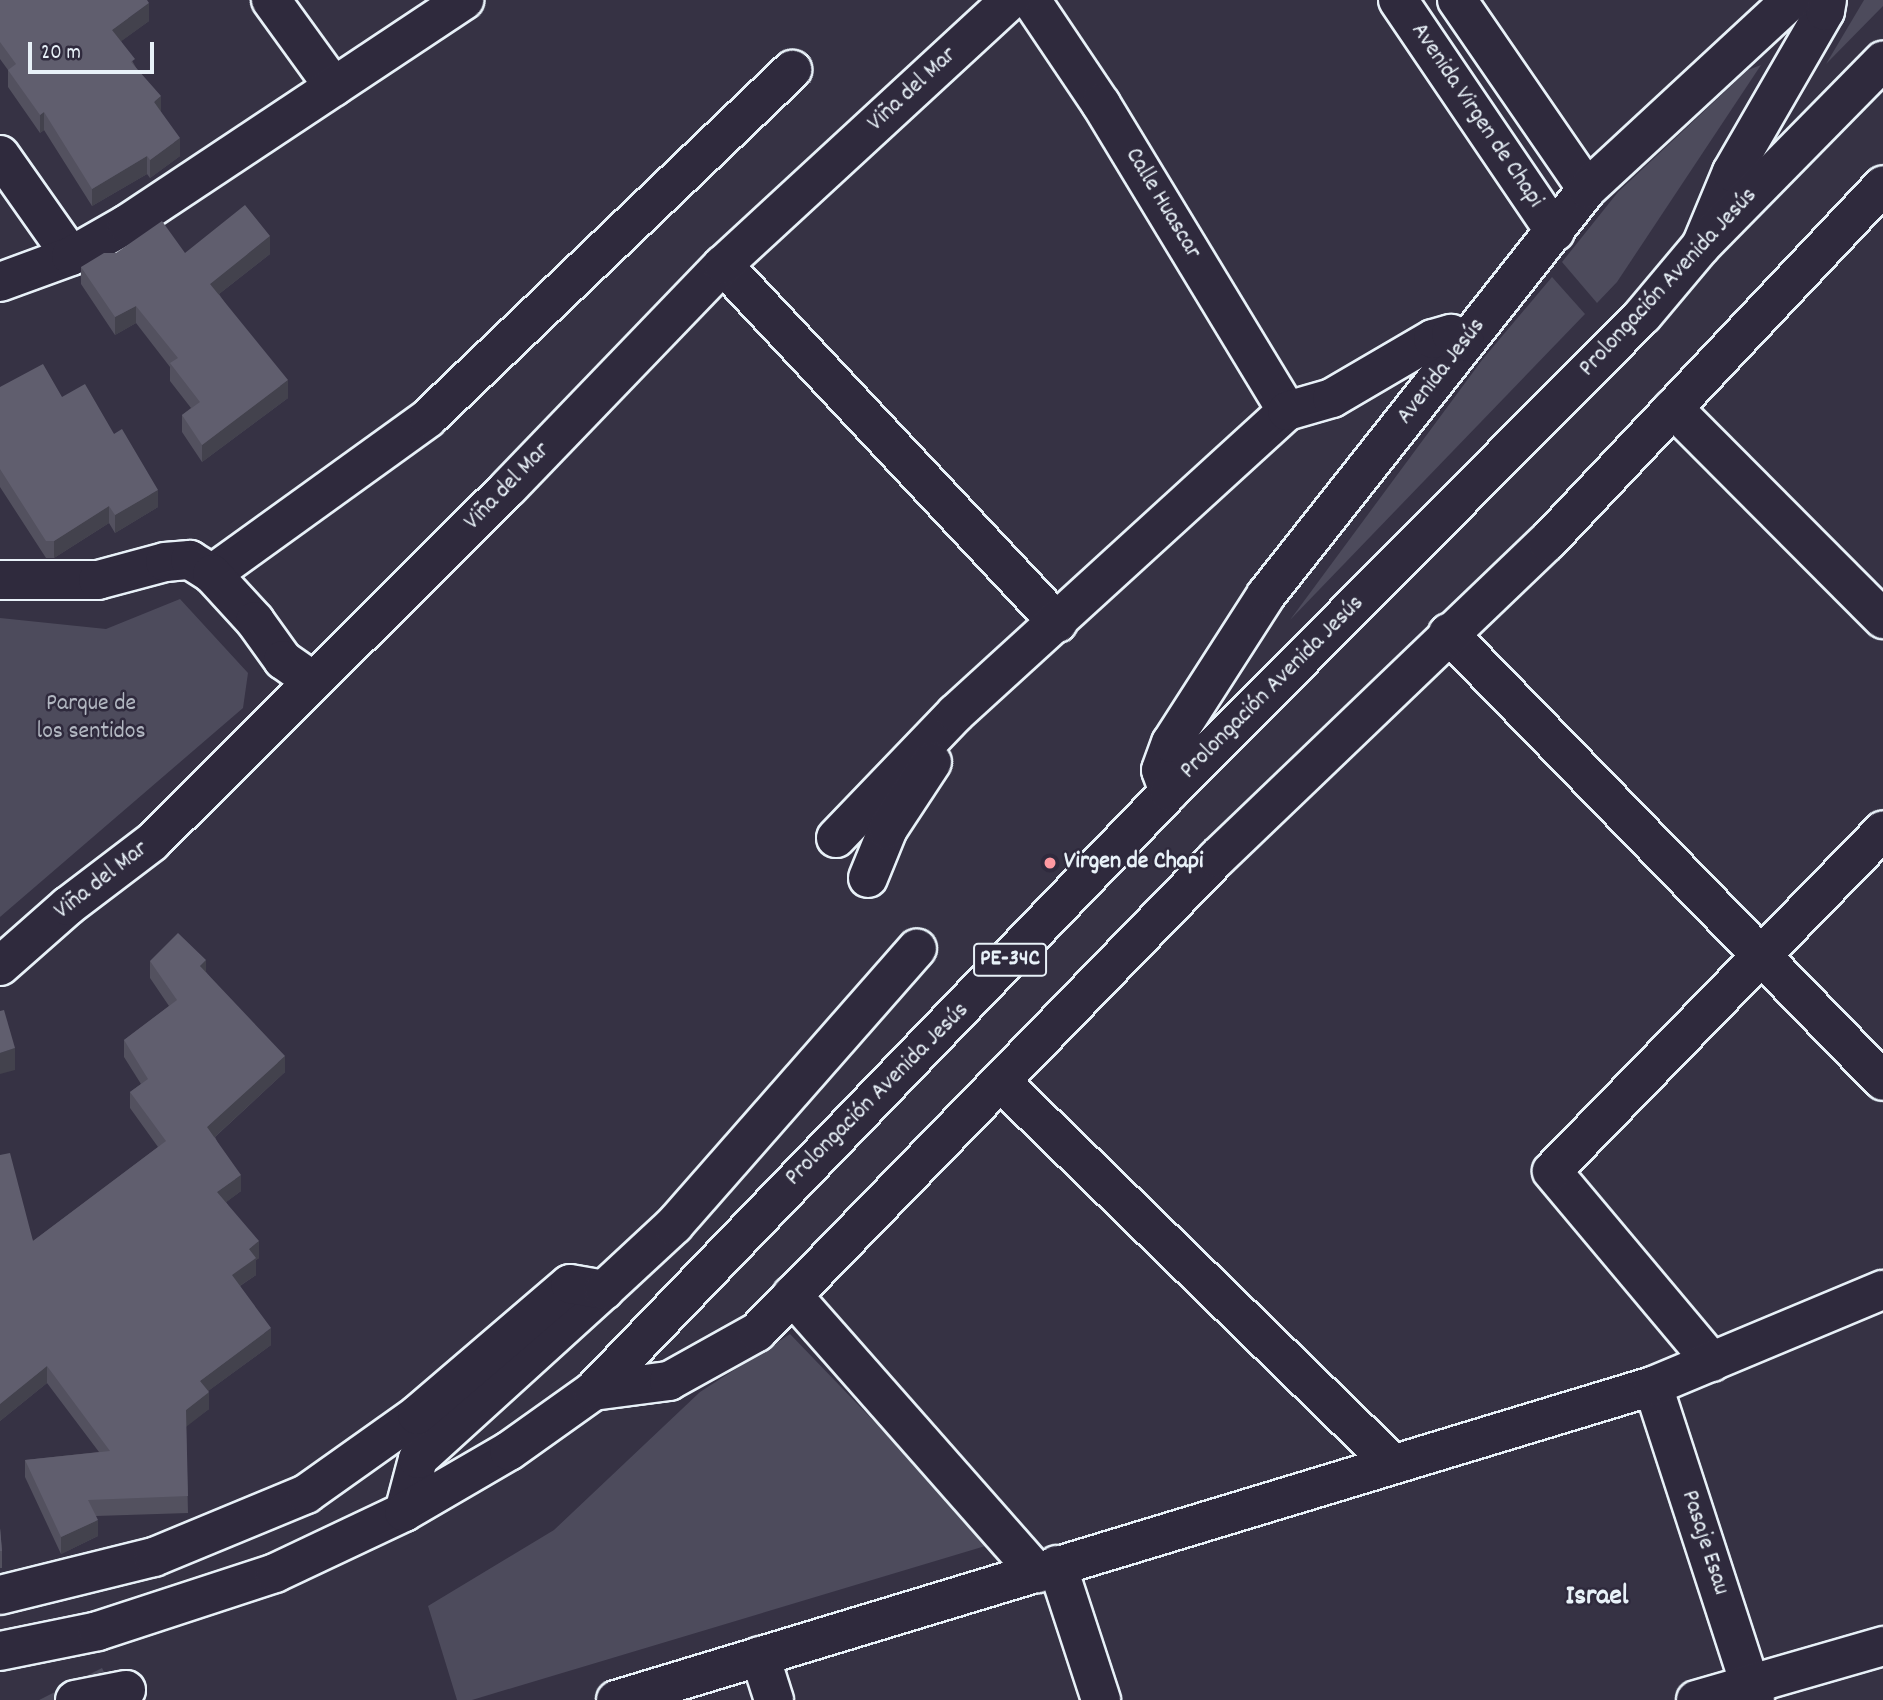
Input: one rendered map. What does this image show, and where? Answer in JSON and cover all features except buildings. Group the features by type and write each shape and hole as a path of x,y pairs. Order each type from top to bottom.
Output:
{"street":[{"path":"271,0 334,87"},
{"path":"0,282 71,256 464,0"},
{"name":"Viña del Mar","path":"0,967 68,906 152,842 509,487 723,265 1010,0"},
{"name":"Calle Huascar","path":"1031,0 1101,104 1287,411"},
{"name":"Avenida Virgen de Chapi","path":"1398,0 1555,232"},
{"name":"Avenida Virgen de Chapi","path":"1457,0 1587,189"},
{"name":"Avenida Jesús","path":"1169,792 1161,770 1171,743 1266,595 1587,189 1791,0"},
{"path":"1701,246 1732,172 1825,11 1827,0"},
{"name":"Prolongación Avenida Jesús","path":"0,1651 98,1631 180,1608 275,1573 404,1511 509,1451 593,1391 1169,792 1643,315 1701,246 1883,61"},
{"path":"212,573 428,418 792,70"},
{"path":"0,155 71,256"},
{"path":"593,1391 668,1381 757,1332 1217,858 1448,633 1547,542 1883,185"},
{"path":"723,265 1058,624"},
{"path":"836,838 956,713 1058,624 1287,411 1332,398 1433,339 1451,334 1465,342"},
{"path":"1674,408 1883,619"},
{"path":"0,580 98,580 165,562 190,560 212,573 283,660 312,680"},
{"path":"1448,633 1764,955 1883,1081"},
{"path":"868,878 888,829 925,778 956,713"},
{"path":"1712,1362 1552,1171 1883,831"},
{"path":"404,1511 418,1459 674,1225 917,948"},
{"path":"1000,1081 1391,1462"},
{"path":"0,1595 154,1557 306,1494 417,1415 570,1284 604,1290"},
{"path":"616,1700 1391,1462 1653,1386 1883,1290"},
{"path":"792,1295 1047,1569 1101,1700"},
{"name":"Pasaje Esau","path":"1653,1386 1752,1692"},
{"path":"154,1557 180,1608"},
{"path":"1696,1700 1752,1692 1883,1646"},
{"path":"760,1656 774,1700"},
{"path":"75,1700 126,1690"}],"green space":[{"path":"1864,0 1883,0 1883,6 1826,64"},
{"path":"1761,65 1617,282 1597,303 1562,262 1618,192 1748,70"},
{"path":"1552,277 1585,314 1290,620 1482,360"},
{"name":"Parque de los sentidos","path":"180,599 248,673 243,708 0,917 0,618 106,629"},
{"path":"790,1334 992,1544 472,1700 457,1700 428,1606 554,1530 700,1392"},
{"path":"102,1668 109,1682 74,1700 39,1700"}],"place":[{"name":"Virgen de Chapi","path":"1050,863"}],"district":[{"name":"Israel","path":"1597,1598"}]}
